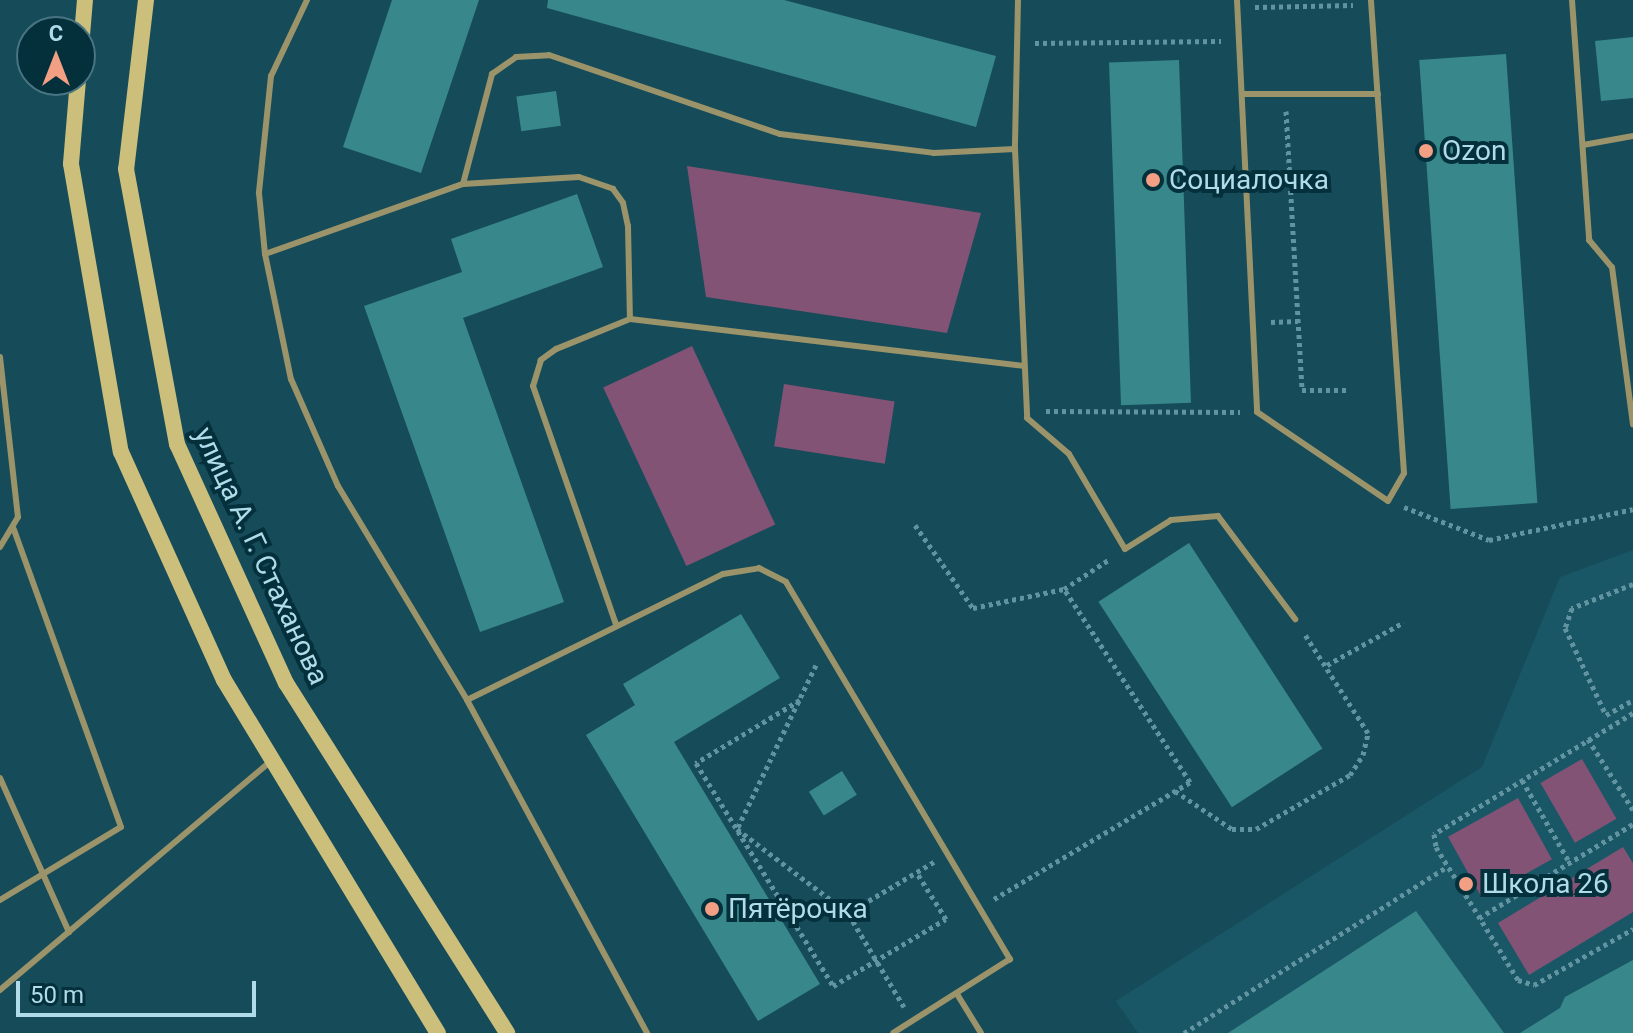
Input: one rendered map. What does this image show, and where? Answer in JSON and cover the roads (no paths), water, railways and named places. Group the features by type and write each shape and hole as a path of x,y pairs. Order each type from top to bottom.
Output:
{"main road":[{"name":"улица А. Г. Стаханова","path":"146,0 126,169 177,444 286,683 507,1033"},
{"path":"77,96 71,164 121,452 224,680 438,1033"}],"lane":[{"path":"307,0 282,44 262,123 259,193 265,254 291,379 338,486 467,700 647,1033"},
{"path":"1018,0 1015,149 1027,418 1069,454 1125,549 1171,520 1218,516 1295,619"},
{"path":"1572,0 1589,240 1612,267 1633,425"},
{"path":"1238,4 1257,412 1388,501 1404,473 1371,2"},
{"path":"463,184 492,74 516,57 538,55 549,55 780,134 934,153 1015,149"},
{"path":"1242,94 1378,94"},
{"path":"1583,145 1633,136"},
{"path":"265,254 463,184 579,177 613,189 623,203 628,226 630,319"},
{"path":"616,624 533,386 541,360 556,349 630,319 1023,366"},
{"path":"0,357 18,517 14,529 0,547"},
{"path":"0,900 121,827 14,529"},
{"path":"467,700 723,574 759,568 786,582 1010,959 893,1033"},
{"path":"0,990 272,760"},
{"path":"0,778 69,932"},
{"path":"957,994 981,1033"}],"place":[{"name":"Ozon","path":"1426,151"},
{"name":"Социалочка","path":"1153,180"},
{"name":"Школа 26","path":"1466,884"},
{"name":"Пятёрочка","path":"712,909"}]}
